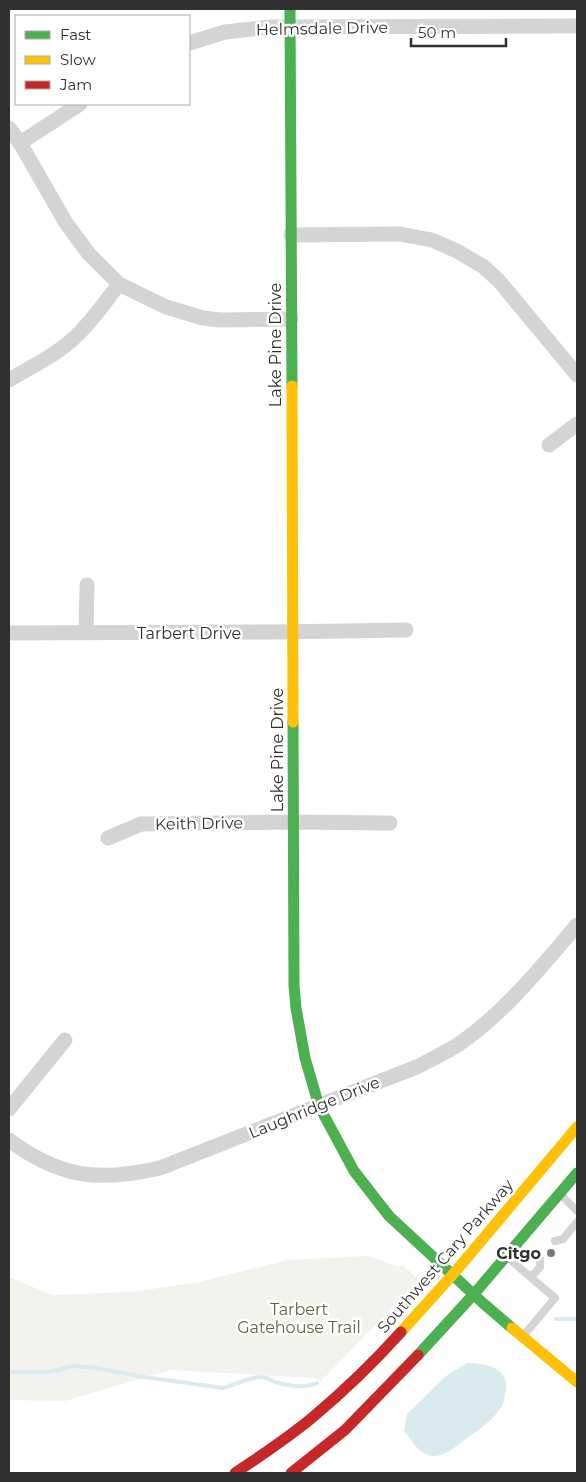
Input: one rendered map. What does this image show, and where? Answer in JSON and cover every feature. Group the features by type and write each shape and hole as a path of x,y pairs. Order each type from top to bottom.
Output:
{"street":[{"name":"Lake Pine Drive","path":"290,9 294,986 305,1058 319,1106 344,1155 376,1201 389,1216 452,1276 577,1382"},
{"name":"Helmsdale Drive","path":"190,43 225,32 270,27 577,26"},
{"path":"20,143 78,105"},
{"path":"9,128 20,143 66,223 90,254 119,284 166,307 203,318 220,320 291,318"},
{"path":"291,235 400,234 432,240 457,251 484,267 498,281 577,375"},
{"path":"9,380 73,339 95,316 119,284"},
{"path":"549,445 577,424"},
{"path":"86,633 87,585"},
{"name":"Tarbert Drive","path":"9,633 406,630"},
{"name":"Keith Drive","path":"108,838 140,824 390,823"},
{"name":"Laughridge Drive","path":"9,1140 30,1155 67,1171 111,1176 160,1168 419,1066 461,1043 484,1025 518,993 577,925"},
{"path":"9,1109 65,1040"},
{"name":"Southwest Cary Parkway","path":"236,1473 323,1409 396,1337 452,1276 577,1127"},
{"path":"291,1473 345,1430 405,1369 474,1294 577,1173"}],"lane":[{"path":"560,1194 577,1211"},
{"path":"560,1242 577,1222"},
{"path":"506,1256 555,1298 523,1336"},
{"path":"531,1277 542,1263"}],"green space":[{"name":"Tarbert Gatehouse Trail","path":"368,1256 399,1267 402,1264 419,1280 321,1381 315,1378 170,1370 65,1401 9,1400 9,1277 52,1295 132,1292 199,1282 288,1260"}],"shaded area":[{"path":"467,1363 490,1366 502,1373 506,1386 503,1404 488,1422 454,1448 441,1455 428,1455 416,1446 404,1431 407,1414 446,1376"}],"waterway":[{"path":"556,1319 577,1319"},
{"path":"9,1372 49,1372 75,1366 223,1388 251,1378 261,1377 297,1386 317,1383"}],"traffic: fast":[{"path":"290,9 292,386"},
{"path":"293,722 294,986 305,1058 319,1106 354,1171 389,1216 512,1328"},
{"path":"418,1355 474,1294 577,1173"}],"traffic: slow":[{"path":"292,386 293,722"},
{"path":"401,1332 455,1272 577,1127"},
{"path":"512,1328 577,1382"}],"traffic: jam":[{"path":"235,1473 313,1417 358,1376 401,1332"},
{"path":"291,1473 345,1430 418,1355"}],"place":[{"name":"Citgo","path":"551,1253"}]}
